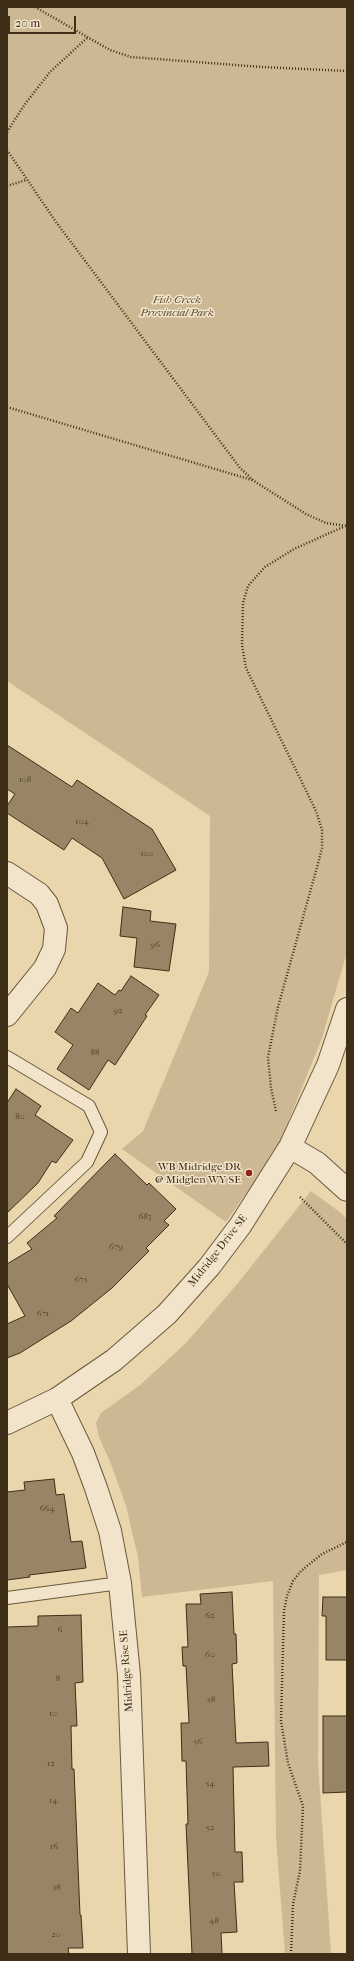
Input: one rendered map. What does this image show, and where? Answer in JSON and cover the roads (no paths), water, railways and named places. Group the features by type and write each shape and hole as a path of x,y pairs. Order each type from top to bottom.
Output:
{"street":[{"path":"7,873 39,894 47,904 56,928 54,949 45,968 7,1015"},
{"name":"Midridge Drive SE","path":"7,1423 57,1399 114,1360 167,1314 209,1267 240,1226 290,1147 328,1065 347,1009"},
{"path":"290,1147 318,1163 347,1190"},
{"name":"Midridge Rise SE","path":"57,1399 83,1453 96,1488 110,1531 120,1582 129,1675 139,1954"}],"lane":[{"path":"7,1057 89,1106 101,1132 87,1162 7,1237"},
{"path":"7,1598 120,1582"}],"place":[{"name":"WB Midridge DR @ Midglen WY SE","path":"249,1173"}],"park label":[{"name":"Fish Creek Provincial Park","path":"177,306"}]}
